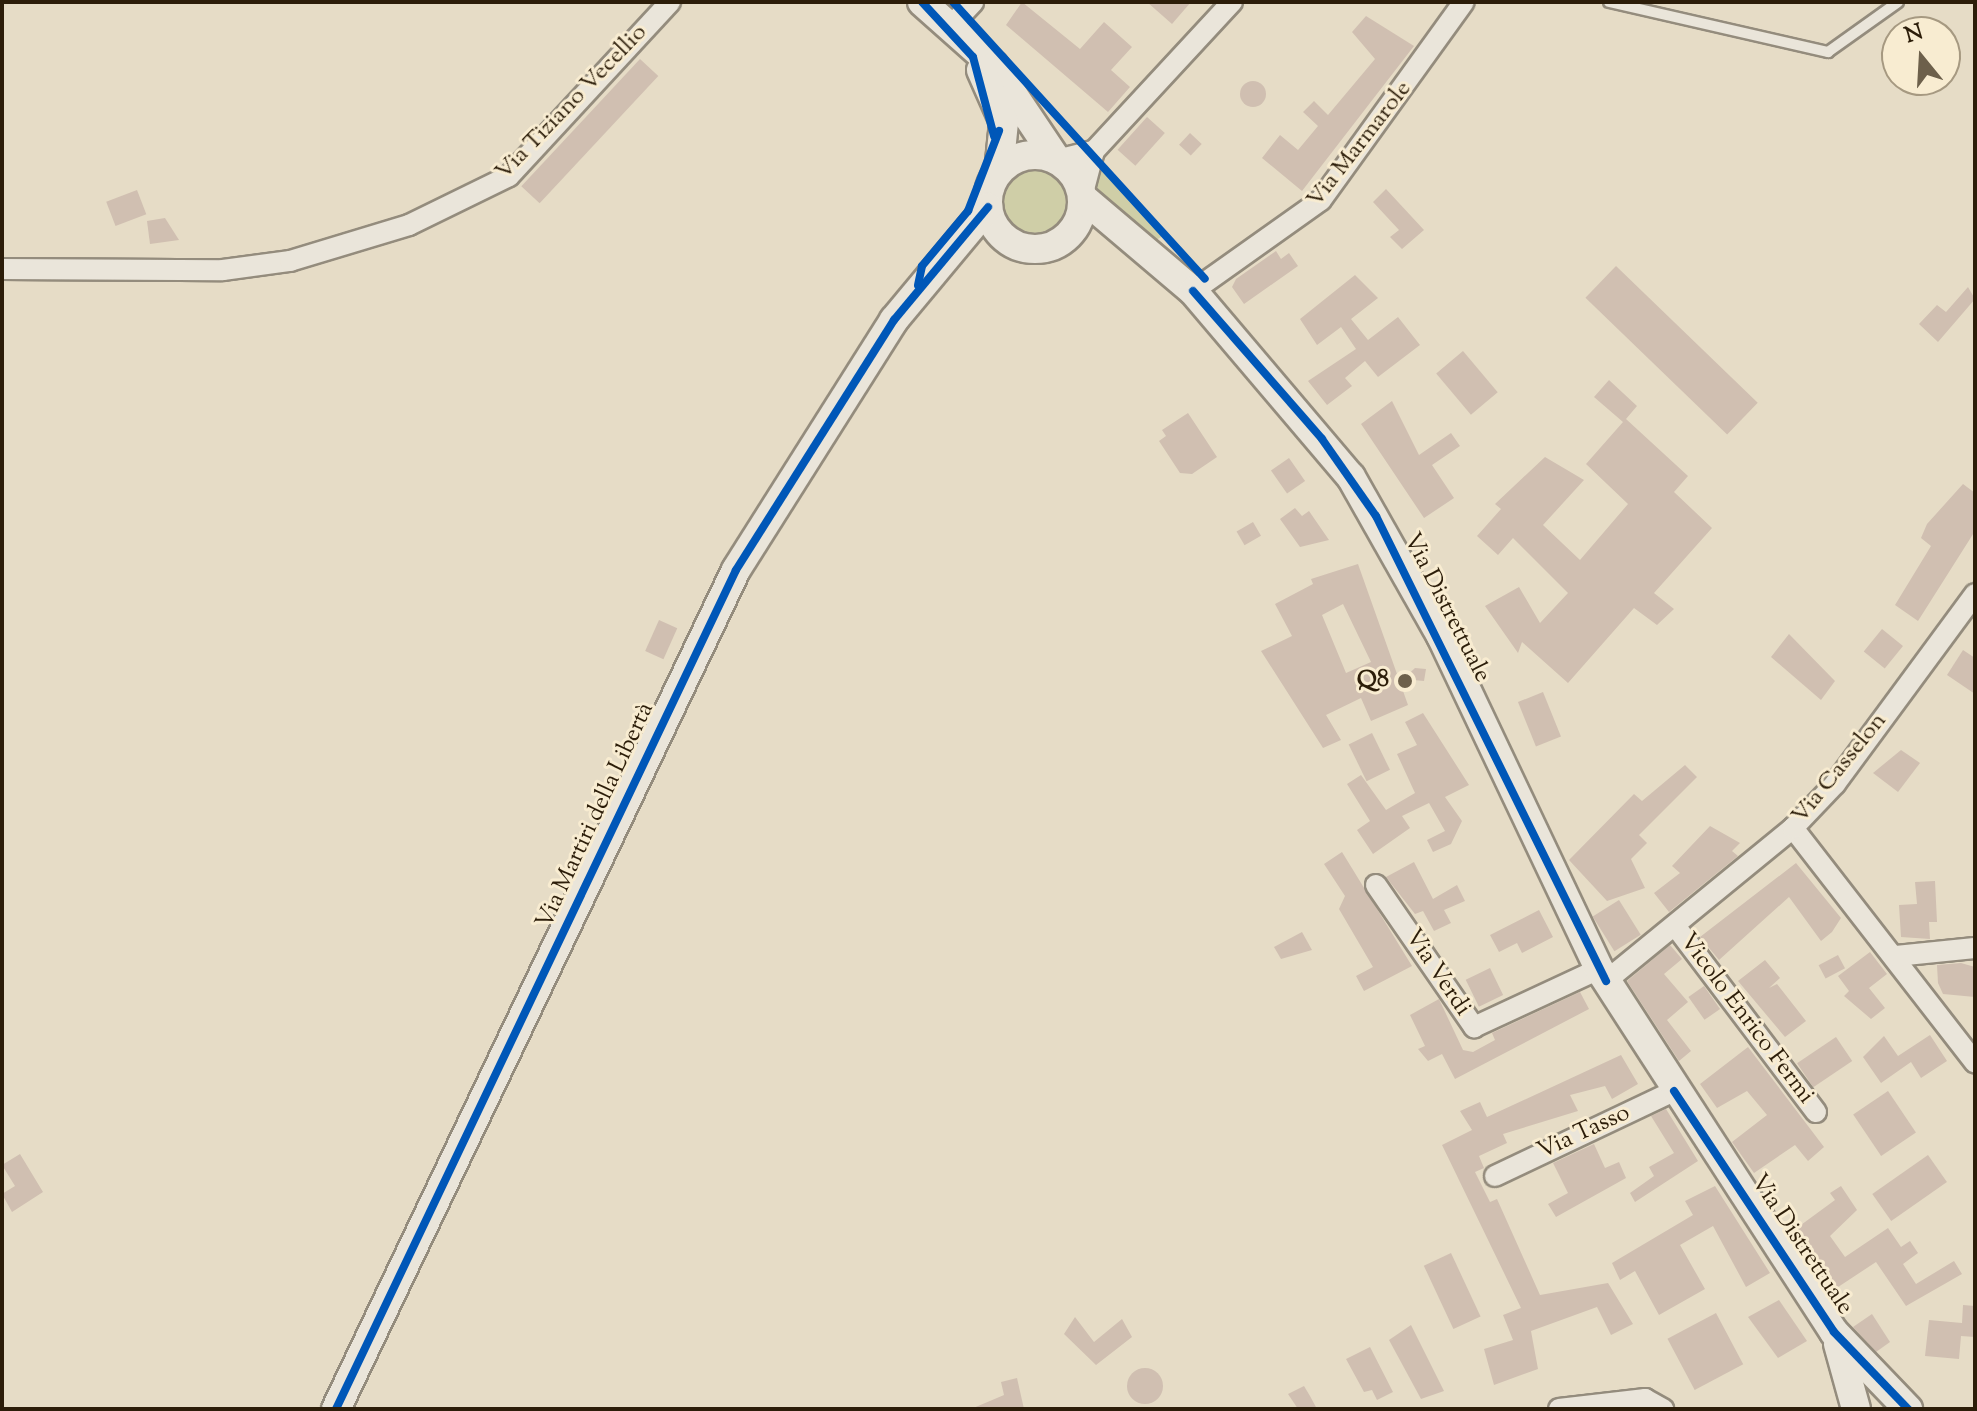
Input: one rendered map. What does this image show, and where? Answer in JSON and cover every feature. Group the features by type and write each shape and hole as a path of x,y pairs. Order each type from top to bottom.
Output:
{"main road":[{"name":"Via Distrettuale","path":"922,2 1017,94 1082,197 1149,249 1193,291 1322,439 1376,516 1602,975 1674,1091 1834,1332 1882,1396 1908,1409"},
{"name":"Via Distrettuale","path":"955,32 1002,109 999,171 988,207"},
{"path":"999,171 1026,155 1057,160"},
{"path":"1062,240 1078,221 1082,197"},
{"path":"988,207 1015,244"},
{"name":"Via Martiri della Libertà","path":"336,1409 736,570 894,320 988,207"},
{"path":"939,269 982,247 1015,244 1039,248 1062,240 1099,237 1149,249"},
{"path":"1834,1332 1857,1409 1882,1396"}],"street":[{"name":"Via Tiziano Vecellio","path":"2,269 223,270 290,261 409,225 509,176 670,2"},
{"path":"955,32 973,2"},
{"path":"1082,197 1094,151 1232,2"},
{"name":"Via Marmarole","path":"1193,291 1321,200 1464,2"},
{"path":"1057,160 1094,151"},
{"name":"Via Casselon","path":"1602,975 1676,927 1793,828 1835,784 1975,594"},
{"path":"1793,828 1896,956 1975,1063"},
{"name":"Via Verdi","path":"1376,885 1474,1027 1602,975"},
{"name":"Vicolo Enrico Fermi","path":"1676,927 1816,1112"},
{"path":"1896,956 1975,948"},
{"name":"Via Tasso","path":"1495,1176 1674,1091"},
{"path":"1559,1409 1645,1399 1663,1409"}],"lane":[{"path":"1609,2 1828,52 1898,2"}],"green space":[{"path":"1096,163 1163,236 1156,240 1093,188"},
{"path":"1034,169 1046,171 1057,178 1064,189 1064,213 1057,224 1046,231 1034,233 1022,231 1011,224 1004,213 1002,201 1004,189 1011,178 1022,171"}],"building":[{"path":"1022,2 1080,49 1104,22 1132,47 1111,70 1130,87 1108,112 1006,25"},
{"path":"1147,2 1191,2 1172,24"},
{"path":"1366,16 1414,46 1302,191 1262,158 1280,135 1298,150 1318,126 1303,112 1314,101 1328,115 1375,59 1352,32"},
{"path":"640,59 658,76 540,203 521,186"},
{"path":"1253,81 1262,85 1266,94 1262,103 1253,107 1244,103 1240,94 1244,85"},
{"path":"1147,117 1165,133 1135,166 1118,150"},
{"path":"1190,133 1202,144 1191,156 1179,145"},
{"path":"1386,189 1424,230 1402,249 1390,237 1399,230 1373,202"},
{"path":"137,190 146,214 116,226 106,202"},
{"path":"165,218 179,240 150,244 147,221"},
{"path":"1276,251 1281,259 1289,253 1298,266 1244,304 1232,287 1236,279"},
{"path":"1616,266 1758,403 1727,434 1585,298"},
{"path":"1355,275 1378,298 1351,319 1368,340 1398,317 1420,345 1378,377 1365,361 1345,378 1352,386 1327,405 1308,381 1356,349 1341,327 1317,345 1300,319"},
{"path":"1968,287 1975,299 1938,342 1919,324 1937,305 1946,312"},
{"path":"1463,351 1498,392 1471,415 1436,373"},
{"path":"1609,380 1637,406 1626,419 1688,476 1674,492 1712,528 1654,593 1674,609 1657,625 1634,608 1568,683 1522,642 1518,653 1485,606 1519,587 1540,623 1568,593 1513,538 1498,555 1477,536 1501,509 1495,504 1545,457 1584,480 1543,525 1580,560 1628,504 1586,464 1623,422 1594,397"},
{"path":"1392,401 1419,455 1451,433 1460,446 1432,465 1454,498 1424,518 1361,424"},
{"path":"1188,413 1217,457 1192,474 1180,473 1159,441 1166,436 1162,430"},
{"path":"1289,458 1305,481 1287,494 1271,471"},
{"path":"1963,484 1975,493 1975,531 1918,621 1895,605 1931,546 1921,538 1927,524"},
{"path":"1295,508 1302,516 1309,511 1329,540 1300,547 1280,519"},
{"path":"1253,522 1261,536 1245,545 1237,532"},
{"path":"1358,564 1408,705 1371,721 1361,698 1326,715 1341,740 1323,748 1261,651 1292,636 1275,604 1313,584 1311,579","holes":["1343,604 1371,662 1346,673 1322,615"]},
{"path":"659,620 677,628 663,659 645,651"},
{"path":"1882,629 1903,646 1885,669 1864,652"},
{"path":"1789,634 1835,681 1821,700 1771,657"},
{"path":"1963,650 1975,658 1975,694 1947,675"},
{"path":"1415,668 1426,669 1424,681 1403,679"},
{"path":"1543,692 1561,737 1536,747 1518,702"},
{"path":"1423,713 1469,785 1445,797 1462,821 1451,844 1433,852 1427,840 1445,831 1429,803 1402,816 1410,828 1373,854 1357,830 1370,821 1347,784 1361,775 1386,810 1415,793 1397,754 1417,745 1405,722"},
{"path":"1372,733 1390,770 1367,781 1349,744"},
{"path":"1901,750 1920,763 1898,792 1873,773"},
{"path":"1685,765 1697,777 1639,835 1647,843 1631,859 1645,888 1607,901 1569,860 1634,794 1642,801"},
{"path":"1710,826 1740,843 1732,851 1738,856 1669,912 1654,893 1680,873 1672,866"},
{"path":"1342,852 1412,966 1364,991 1356,976 1373,967 1339,909 1345,896 1324,864"},
{"path":"1414,862 1433,899 1457,885 1465,901 1444,910 1451,923 1434,931 1423,911 1415,914 1386,877"},
{"path":"1796,863 1841,918 1832,932 1821,941 1789,897 1719,960 1700,937"},
{"path":"1935,881 1937,922 1929,922 1930,939 1901,937 1899,905 1917,904 1915,882"},
{"path":"1619,900 1641,935 1614,951 1593,916"},
{"path":"1539,910 1553,937 1522,953 1517,943 1499,952 1490,935"},
{"path":"1302,932 1312,950 1281,959 1274,947"},
{"path":"1670,945 1682,959 1664,974 1688,1002 1667,1020 1691,1051 1679,1061 1627,981"},
{"path":"1870,952 1887,974 1869,988 1885,1008 1871,1019 1844,996 1849,991 1838,976"},
{"path":"1838,955 1845,968 1826,979 1819,965"},
{"path":"1765,960 1780,978 1769,988 1777,984 1806,1021 1785,1037 1738,981"},
{"path":"1961,963 1975,967 1975,997 1943,994 1938,983 1937,965"},
{"path":"1490,968 1503,995 1479,1007 1466,980"},
{"path":"1704,986 1720,1009 1704,1020 1688,997"},
{"path":"1580,992 1589,1009 1455,1079 1442,1054 1428,1061 1418,1049 1425,1046 1410,1015 1439,999 1463,1050 1473,1052 1495,1040 1492,1033"},
{"path":"1930,1035 1947,1061 1921,1078 1911,1062 1881,1083 1863,1057 1884,1036 1898,1056"},
{"path":"1836,1037 1852,1061 1813,1087 1797,1063"},
{"path":"1748,1047 1824,1147 1808,1161 1795,1145 1754,1173 1732,1142 1767,1115 1747,1091 1717,1108 1700,1084"},
{"path":"1621,1055 1638,1084 1612,1099 1605,1086 1570,1095 1578,1111 1503,1134 1507,1143 1479,1156 1484,1168 1475,1172 1490,1202 1497,1199 1540,1295 1608,1283 1633,1324 1611,1335 1597,1307 1531,1331 1538,1369 1494,1385 1484,1349 1513,1340 1503,1315 1521,1308 1442,1145 1472,1130 1460,1111 1480,1102 1487,1117"},
{"path":"1888,1091 1916,1132 1881,1156 1853,1114"},
{"path":"1666,1109 1698,1161 1635,1202 1630,1193 1654,1176 1649,1167 1674,1153 1651,1116"},
{"path":"1594,1144 1605,1168 1619,1162 1626,1178 1556,1217 1548,1204 1568,1193 1553,1163"},
{"path":"20,1154 43,1192 12,1212 2,1194 15,1186 2,1165"},
{"path":"1928,1155 1947,1182 1891,1221 1872,1194"},
{"path":"1715,1186 1770,1273 1746,1287 1713,1226 1680,1245 1705,1289 1659,1315 1635,1271 1620,1280 1612,1263 1693,1215 1685,1201"},
{"path":"1841,1186 1857,1210 1830,1236 1845,1257 1888,1228 1901,1247 1910,1241 1918,1253 1903,1264 1916,1284 1954,1261 1962,1274 1906,1306 1876,1262 1829,1293 1790,1233 1835,1200 1830,1193"},
{"path":"1451,1253 1481,1316 1453,1329 1424,1266"},
{"path":"1779,1300 1807,1341 1778,1358 1748,1317"},
{"path":"1963,1305 1975,1306 1975,1337 1961,1336 1959,1359 1925,1356 1929,1320 1962,1323"},
{"path":"1716,1313 1743,1364 1695,1390 1667,1339"},
{"path":"1872,1314 1890,1342 1876,1352 1853,1327"},
{"path":"1075,1317 1094,1342 1122,1319 1132,1337 1096,1365 1064,1334"},
{"path":"1411,1325 1444,1391 1421,1399 1389,1340"},
{"path":"1370,1347 1393,1392 1377,1400 1372,1390 1364,1392 1346,1359"},
{"path":"1145,1368 1158,1373 1163,1386 1158,1399 1145,1404 1132,1399 1127,1386 1132,1373"},
{"path":"1017,1378 1024,1409 971,1409 1004,1395 1001,1382"},
{"path":"1304,1386 1317,1409 1298,1409 1288,1394"}],"cycle path":[{"path":"922,2 973,57 994,136"},
{"path":"953,2 1205,279"},
{"path":"918,285 922,266 968,211 999,131"},
{"path":"336,1409 736,570 894,320 988,207"},
{"path":"1193,291 1322,439 1376,516 1606,981"},
{"path":"1674,1091 1834,1332 1908,1409"}],"place":[{"name":"Q8","path":"1405,681"}]}
